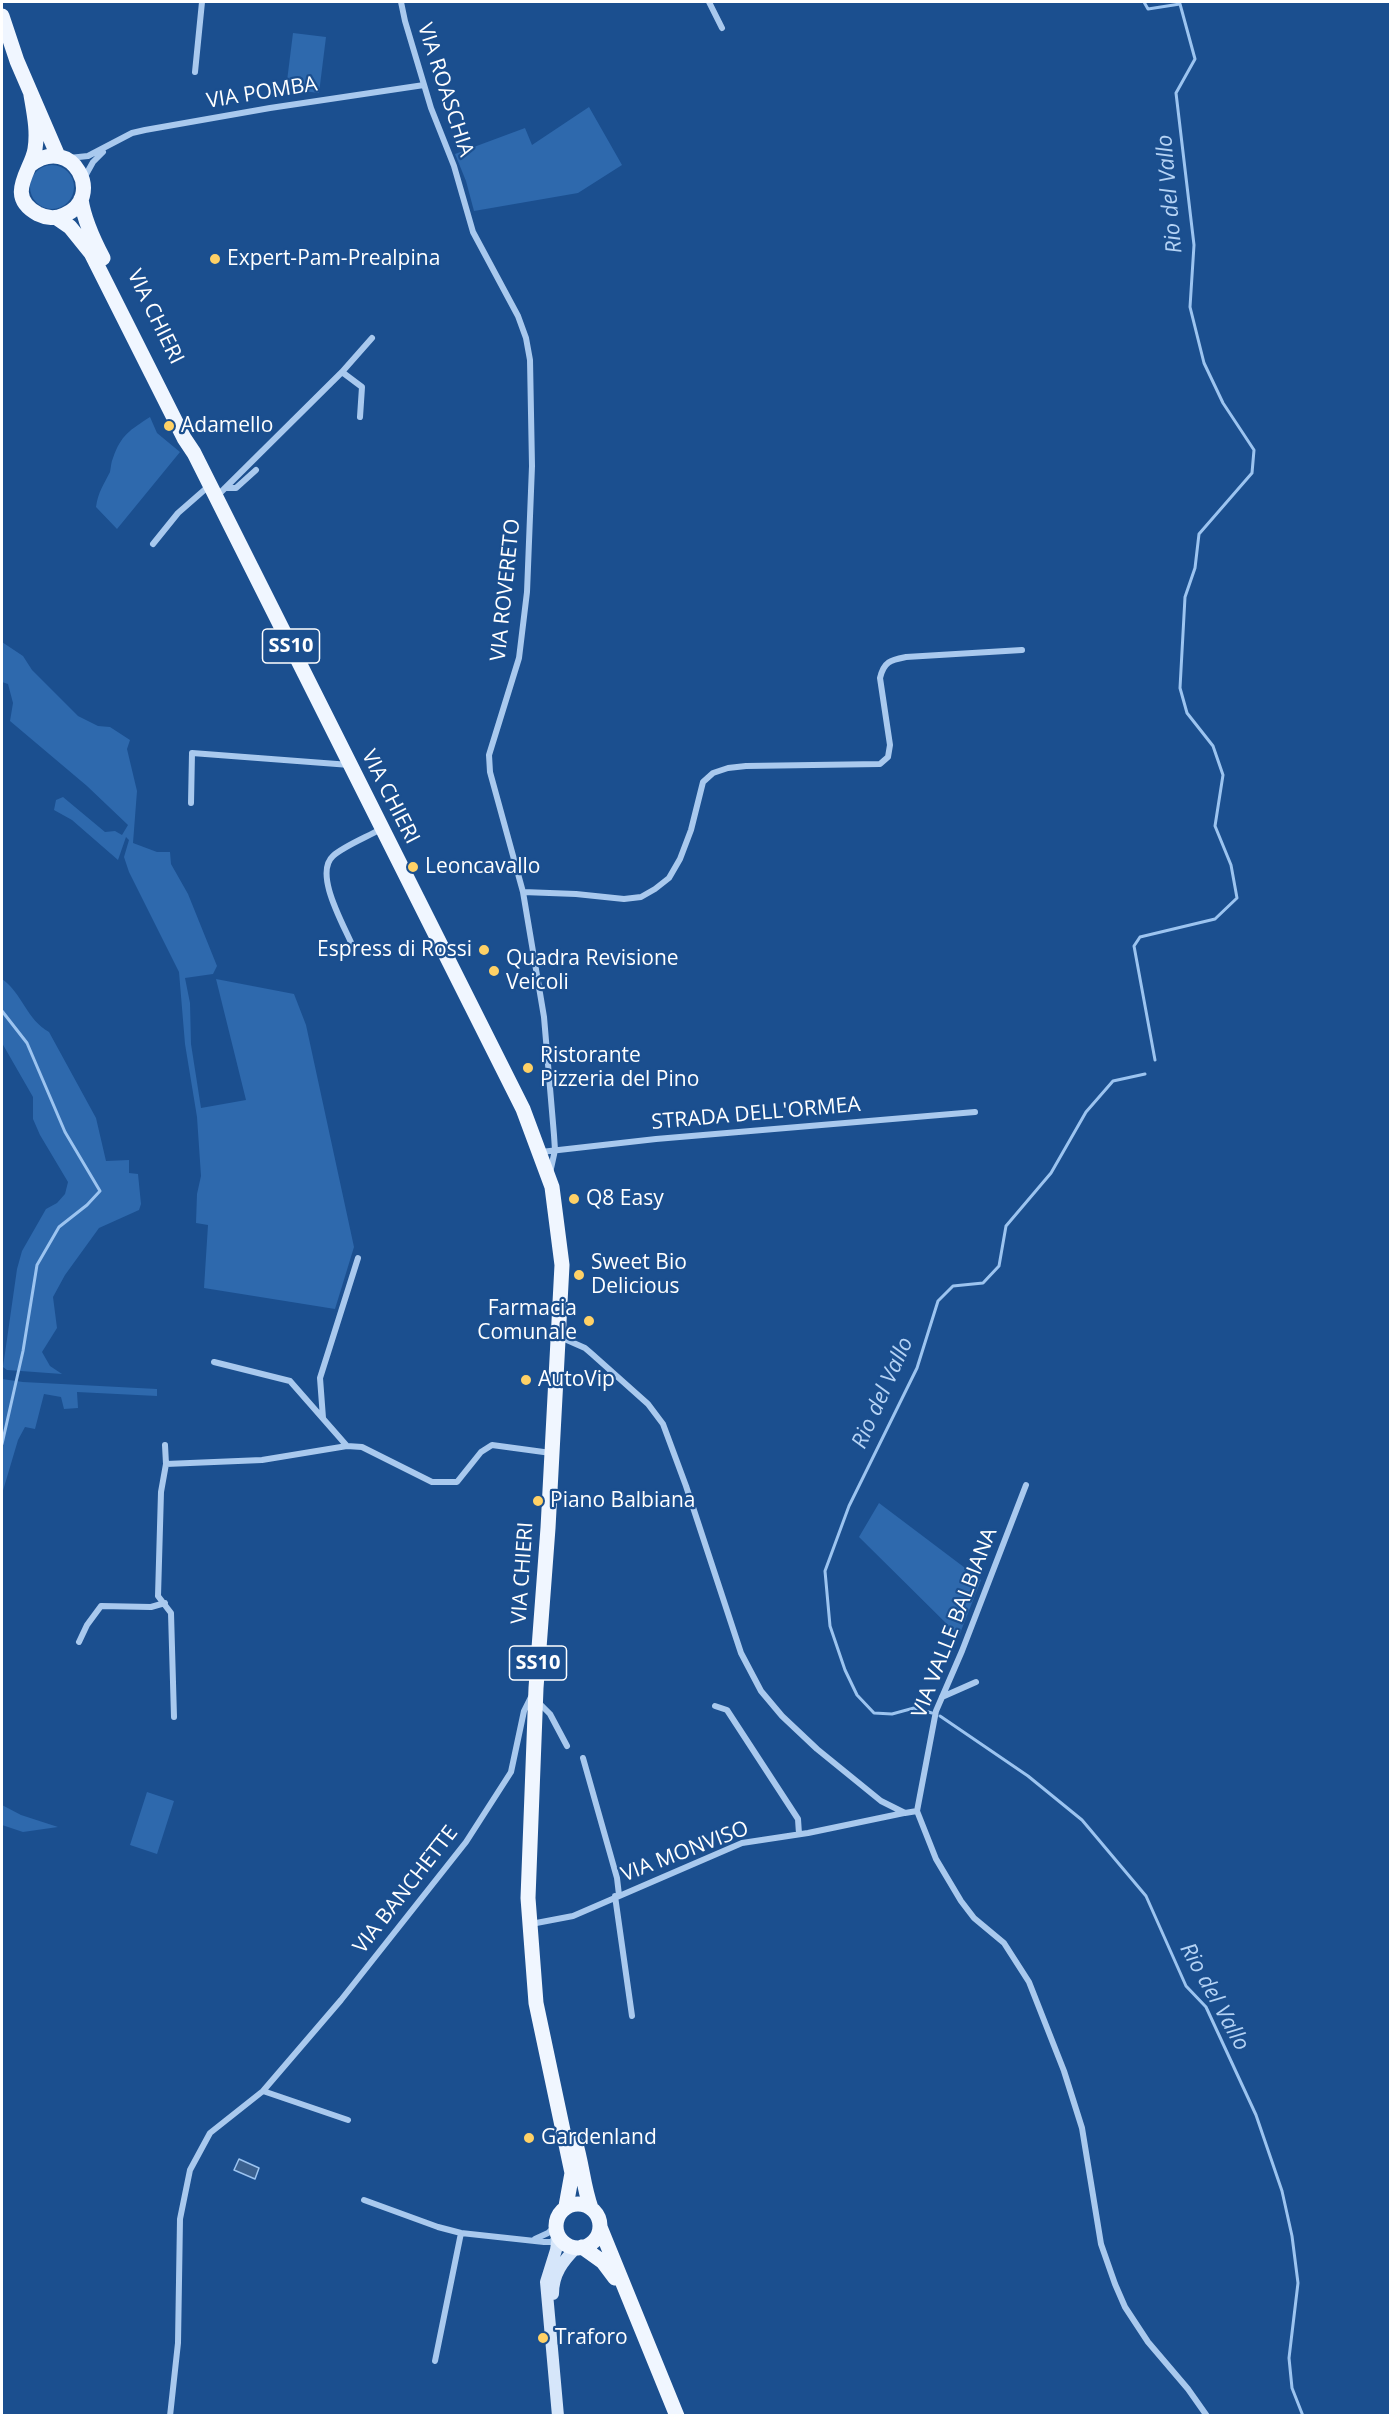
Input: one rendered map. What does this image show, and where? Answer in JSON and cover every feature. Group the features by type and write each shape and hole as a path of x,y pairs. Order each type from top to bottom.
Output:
{"main road":[{"path":"2,16 31,94 62,157"},
{"name":"VIA CHIERI","path":"31,94 37,131 35,152 22,182 25,201 38,214 57,218 70,227 91,253 184,438 217,490 350,765 518,1099 547,1151 562,1265 536,1694 528,1874 529,1925 536,2003 572,2173 566,2206"},
{"path":"30,165 47,156 62,157 74,164 83,180"},
{"name":"VIA CHIERI","path":"83,180 81,199 92,236 190,436 197,458"},
{"path":"57,218 75,208 81,199"},
{"name":"VIA CHIERI","path":"553,2082 581,2160 584,2189 591,2208"},
{"path":"558,2415 546,2282 556,2250 558,2215 566,2206 580,2204 591,2208 598,2217 625,2293 677,2415"},
{"path":"551,2325 554,2280 565,2259 579,2248 593,2242 600,2227"},
{"path":"557,2230 568,2245 579,2248 603,2262 625,2293"}],"street":[{"path":"195,72 202,2"},
{"name":"VIA ROASCHIA","path":"401,2 430,108 454,166 459,189"},
{"path":"709,2 722,28"},
{"name":"VIA POMBA","path":"62,157 88,156 132,133 145,130 270,108 424,85"},
{"name":"VIA POMBA","path":"83,180 93,162 108,147"},
{"name":"VIA ROVERETO","path":"459,189 473,232 518,316 526,338 530,360 532,478 527,592 519,658 489,755 494,792 523,892 544,1017 547,1151"},
{"path":"153,544 178,513 217,490 342,372 372,338"},
{"path":"342,372 362,387 360,417"},
{"path":"217,490 236,489 256,470"},
{"path":"523,892 624,899 641,897 669,878 691,830 703,782 712,773 746,766 880,764 888,757 890,745 880,678 883,667 892,660 906,657 1022,650"},
{"path":"191,802 192,753 350,765"},
{"path":"353,947 327,886 327,866 332,857 382,828"},
{"name":"STRADA DELL'ORMEA","path":"547,1151 656,1139 975,1113"},
{"path":"323,1419 320,1378 358,1258"},
{"path":"559,1337 585,1348 648,1404 663,1424 741,1653 761,1691 782,1716 817,1749 881,1801 905,1813"},
{"path":"214,1362 290,1381 347,1446"},
{"path":"165,1445 166,1464 161,1492 158,1596 171,1613 174,1717"},
{"path":"166,1464 262,1460 347,1446 362,1447 432,1482 457,1482 481,1452 492,1445 552,1453"},
{"name":"VIA VALLE BALBIANA","path":"917,1811 929,1740 941,1698 962,1651 1026,1485"},
{"path":"79,1642 87,1625 101,1606 151,1607 165,1603"},
{"path":"941,1698 976,1682"},
{"path":"536,1694 567,1746"},
{"name":"VIA BANCHETTE","path":"170,2415 178,2343 180,2219 190,2170 210,2133 263,2091 341,2000 466,1842 511,1772 524,1711 536,1694"},
{"path":"715,1706 728,1710 798,1819 799,1834"},
{"name":"VIA MONVISO","path":"584,1758 616,1878 632,2016"},
{"path":"917,1811 936,1859 961,1901 1004,1943 1029,1982 1064,2071 1082,2128 1101,2244 1125,2307 1148,2342 1207,2415"},
{"name":"VIA MONVISO","path":"529,1925 573,1916 617,1895 742,1843 917,1811"},
{"path":"263,2091 348,2120"},
{"path":"364,2200 461,2233 500,2239 551,2242 557,2230"},
{"path":"531,2240 557,2230"},
{"path":"435,2361 461,2233"}],"shaded area":[{"path":"293,33 326,37 319,93 286,89"},
{"path":"589,107 622,165 578,193 474,211 466,181 455,154 525,128 532,145"},
{"path":"52,165 67,172 74,187 67,202 52,209 37,202 30,187 37,172"},
{"path":"150,417 157,433 180,452 117,529 96,507 98,497 110,472 119,444 132,430"},
{"path":"2,642 23,656 32,670 78,716 98,726 110,727 130,740 127,749 137,791 133,843 157,852 170,852 171,864 188,894 217,966 213,974 185,978 190,1003 191,1044 201,1108 246,1100 216,979 294,994 306,1025 354,1247 335,1309 204,1288 208,1225 196,1223 197,1194 201,1176 197,1117 185,1044 179,972 129,872 124,857 129,840 126,837 118,860 72,820 54,810 56,800 63,797 105,832 115,831 122,835 128,825 87,786 10,721 13,703 8,684 2,682"},
{"path":"2,979 15,992 35,1021 49,1032 96,1118 106,1161 129,1160 129,1173 138,1174 141,1204 139,1210 99,1228 65,1275 53,1297 57,1328 42,1352 50,1366 62,1374 7,1370 3,1367 17,1269 22,1251 46,1209 57,1203 65,1194 68,1182 40,1135 33,1119 33,1097 2,1043"},
{"path":"2,1379 157,1389 157,1396 77,1392 78,1408 64,1409 61,1397 44,1394 35,1429 25,1427 18,1440 2,1494"},
{"path":"879,1503 981,1580 959,1636 859,1537"},
{"path":"147,1792 174,1801 157,1854 130,1845"},
{"path":"2,1805 21,1815 58,1827 23,1832 2,1825"},
{"path":"239,2159 259,2168 255,2179 234,2170"}],"waterway":[{"name":"Rio del Vallo","path":"1144,2 1148,9 1180,4 1195,59 1176,93 1194,245 1190,307 1204,363 1223,403 1254,450 1252,473 1199,534 1195,568 1185,597 1180,688 1187,713 1213,746 1223,775 1215,826 1231,865 1237,898 1215,919 1140,937 1134,946 1155,1060"},
{"path":"2,1011 27,1043 65,1132 100,1191 87,1205 59,1227 37,1265 23,1351 2,1444"},
{"name":"Rio del Vallo","path":"932,1713 914,1708 892,1714 874,1713 857,1695 845,1670 830,1626 825,1571 849,1506 917,1368 938,1301 953,1286 983,1283 999,1266 1006,1226 1051,1173 1086,1112 1113,1081 1145,1074"},
{"name":"Rio del Vallo","path":"940,1716 1028,1776 1082,1820 1146,1896 1186,1986 1206,2007 1256,2115 1282,2191 1292,2236 1298,2283 1289,2358 1292,2388 1303,2416"}],"place":[{"name":"Expert-Pam-Prealpina","path":"215,259"},
{"name":"Adamello","path":"169,426"},
{"name":"Leoncavallo","path":"413,867"},
{"name":"Espress di Rossi","path":"484,950"},
{"name":"Quadra Revisione Veicoli","path":"494,971"},
{"name":"Ristorante Pizzeria del Pino","path":"528,1068"},
{"name":"Q8 Easy","path":"574,1199"},
{"name":"Sweet Bio Delicious","path":"579,1275"},
{"name":"Farmacia Comunale","path":"589,1321"},
{"name":"AutoVip","path":"526,1380"},
{"name":"Piano Balbiana","path":"538,1501"},
{"name":"Gardenland","path":"529,2138"},
{"name":"Traforo","path":"543,2338"}]}
